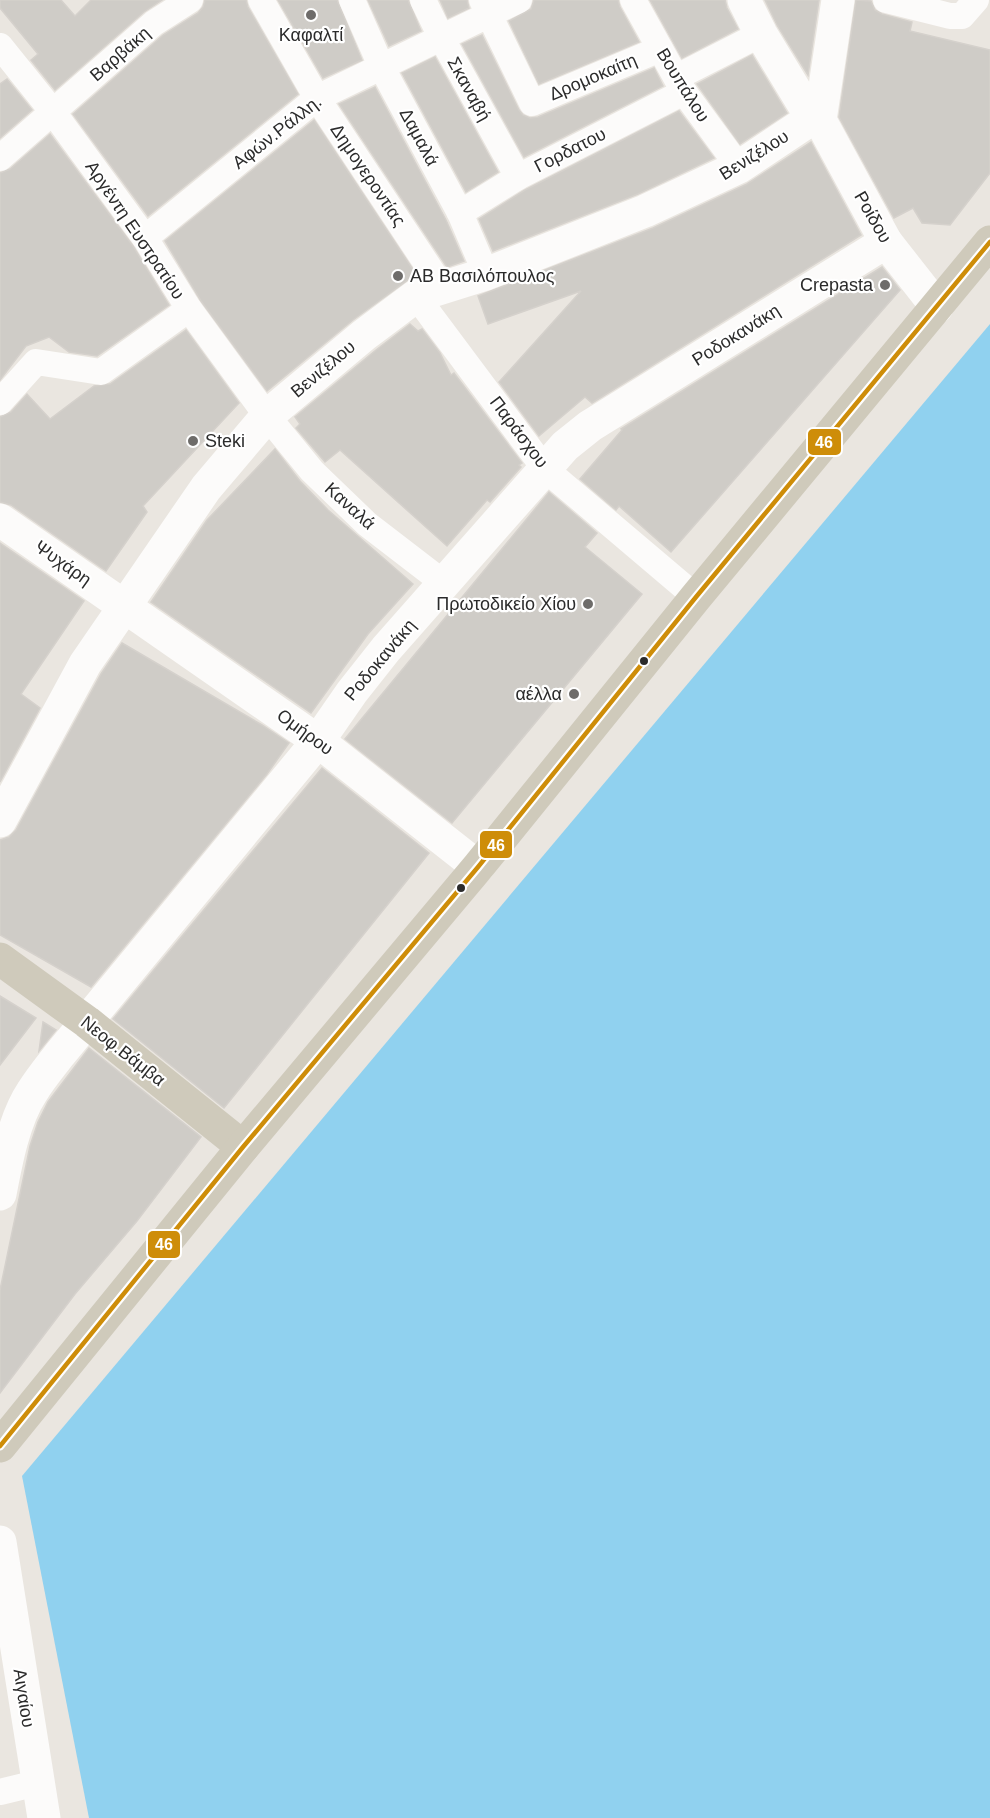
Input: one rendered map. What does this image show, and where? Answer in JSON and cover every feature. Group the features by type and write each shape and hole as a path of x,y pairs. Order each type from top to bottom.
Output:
{"main road":[{"path":"0,1446 243,1147 478,867 696,597 990,242"},
{"name":"Νεοφ.Βάμβα","path":"0,959 87,1022 243,1147"}],"street":[{"name":"Βαρβάκη","path":"0,159 154,23 190,0"},
{"name":"Δημογεροντίας","path":"261,0 429,291"},
{"name":"Δαμαλά","path":"352,0 381,66 460,213 486,274"},
{"name":"Σκαναβή","path":"423,0 518,177"},
{"name":"Αφών.Ράλλη.","path":"145,238 317,98 441,37 485,7 519,0"},
{"name":"Βουπάλου","path":"633,0 680,85 739,167"},
{"name":"Ροίδου","path":"744,0 761,34 813,115 886,242 937,307"},
{"name":"Βενιζέλου","path":"0,821 85,664 206,488 267,416 364,335 429,291 486,274 645,211 739,167 805,123 813,115 838,0"},
{"path":"886,0 950,16 962,16 976,0"},
{"name":"Δρομοκαίτη","path":"485,7 532,103 660,49"},
{"name":"Γορδατου","path":"460,213 518,177 680,85 761,34"},
{"name":"Αργέντη Ευστρατίου","path":"0,46 53,112 145,238 189,309 267,416"},
{"name":"Ροδοκανάκη","path":"0,1194 9,1154 31,1092 200,882 318,741 386,649 574,437 886,242"},
{"name":"Παράσχου","path":"429,291 545,469 696,597"},
{"path":"0,402 36,362 101,372 189,309"},
{"name":"Καναλά","path":"267,416 312,471 351,509 445,584"},
{"name":"Ψυχάρη","path":"0,520 125,606"},
{"name":"Ομήρου","path":"125,606 318,741 478,867"},
{"name":"Αιγαίου","path":"0,1542 44,1818"},
{"path":"0,1792 37,1783"}],"water":[{"path":"990,324 990,1818 89,1818 22,1476"}],"building":[{"path":"0,0 61,0 75,16 91,0 162,0 144,12 55,90 31,60 38,54 0,8"},
{"path":"205,0 246,0 298,94 148,216 73,114 163,35 198,13"},
{"path":"278,0 337,0 362,60 323,78"},
{"path":"368,0 408,0 421,31 389,46"},
{"path":"440,0 467,0 469,8 448,18"},
{"path":"534,0 618,0 639,42 539,84 509,21 531,9"},
{"path":"650,0 725,0 738,29 682,58"},
{"path":"765,0 819,0 808,75 777,25"},
{"path":"856,0 871,1 875,10 882,14 912,22 910,31 990,50 990,173 950,225 922,223 913,208 894,218 839,117"},
{"path":"482,35 519,110 530,118 538,117 654,68 663,86 524,157 462,44"},
{"path":"752,55 787,113 740,144 697,84"},
{"path":"435,57 498,172 466,192 402,73"},
{"path":"7,79 32,110 0,138 0,84"},
{"path":"375,87 446,220 464,261 447,267 339,104"},
{"path":"679,111 714,158 638,194 493,251 479,219 525,190"},
{"path":"314,120 416,274 353,320 267,391 201,301 165,241"},
{"path":"50,134 133,246 169,305 97,356 69,352 49,337 26,346 0,380 0,173 10,169"},
{"path":"811,142 861,235 592,403 585,397 539,436 499,382 581,291 488,324 478,296 653,228 747,184"},
{"path":"882,267 900,290 671,552 619,506 616,510 580,479 621,429"},
{"path":"410,324 418,331 422,329 440,353 451,375 454,373 522,463 490,502 487,500 447,546 340,450 325,462 296,428 300,424 295,417"},
{"path":"186,330 239,403 143,506 147,512 106,571 11,505 0,502 0,417 11,412 27,394 50,419 94,386 110,384"},
{"path":"275,449 300,481 328,510 413,584 368,634 311,713 151,602 207,520"},
{"path":"549,492 597,533 585,547 642,594 452,823 345,739"},
{"path":"0,543 84,601 21,694 40,708 0,782"},
{"path":"122,643 289,743 267,774 91,987 0,935 0,840 9,837 16,830 101,674"},
{"path":"322,768 429,853 224,1108 113,1019"},
{"path":"0,996 36,1018 0,1065"},
{"path":"43,1022 56,1030 39,1051"},
{"path":"89,1048 201,1137 137,1221 75,1294 0,1393 0,1290 30,1146 48,1102"}],"transit line":[{"name":"46","path":"0,1446 243,1147 478,867 696,597 990,242"}],"place":[{"name":"Καφαλτί","path":"311,15"},
{"name":"ΑΒ Βασιλόπουλος","path":"398,276"},
{"name":"Crepasta","path":"885,285"},
{"name":"Steki","path":"193,441"},
{"name":"Πρωτοδικείο Χίου","path":"588,604"},
{"name":"αέλλα","path":"574,694"}]}
